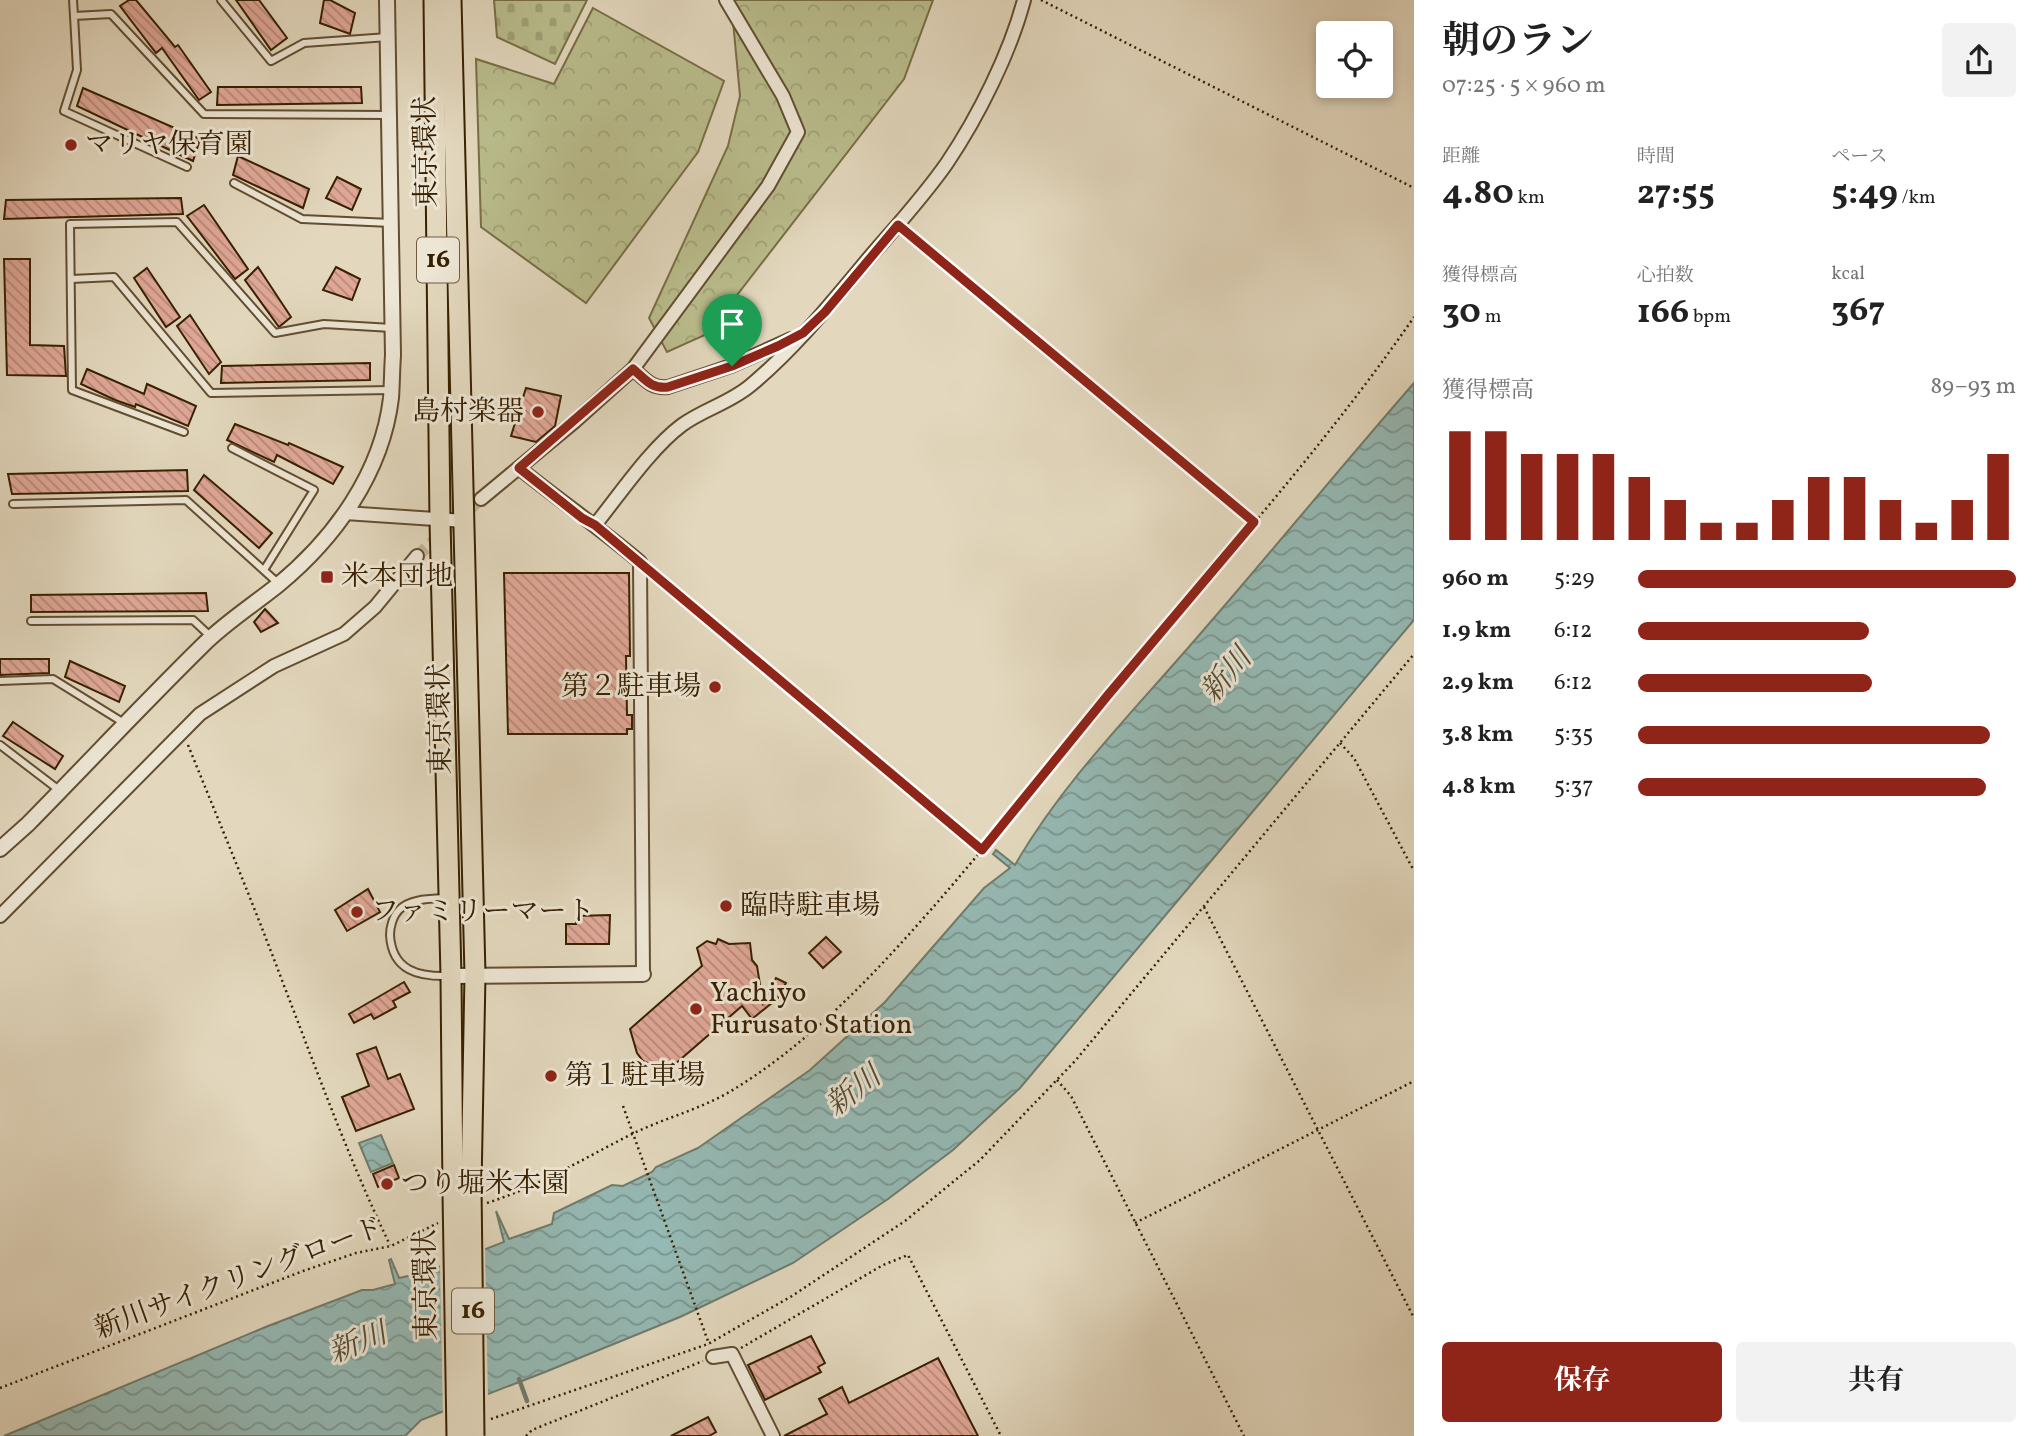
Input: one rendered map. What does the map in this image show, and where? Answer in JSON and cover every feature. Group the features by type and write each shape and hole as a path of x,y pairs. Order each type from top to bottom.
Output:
{"highway":[{"name":"東京環状","path":"434,0 440,521 445,654 448,898 462,1189 478,1429"},
{"name":"東京環状","path":"451,0 475,975 462,1189 457,1436"}],"street":[{"path":"0,849 211,638 279,584 316,550 345,513 373,464 384,430 391,390 387,0"},
{"path":"481,499 633,369 768,186 798,132 783,96 726,0"},
{"path":"595,525 660,446 682,425 750,386 825,312 898,225 964,136 1010,44 1024,0"},
{"path":"633,369 651,385 658,388 668,387 732,366 803,333"},
{"path":"451,975 643,974 640,562 519,468"},
{"path":"345,513 465,521"},
{"path":"0,916 200,714 274,666 344,634 375,607 417,556"},
{"path":"713,1357 732,1354 773,1436"}],"lane":[{"path":"73,0 77,70 64,111 187,167"},
{"path":"221,0 271,61 304,43 387,37"},
{"path":"74,16 111,14 204,114 389,115"},
{"path":"234,183 302,219 391,223"},
{"path":"184,432 72,390 70,224 177,222 275,333 324,324 392,328"},
{"path":"71,279 114,277 211,393 391,390"},
{"path":"232,448 314,489 264,570"},
{"path":"13,504 186,500 279,584"},
{"path":"31,621 193,620 211,638"},
{"path":"0,681 52,680 126,724"},
{"path":"0,745 60,791"},
{"path":"448,898 418,900 400,909 390,926 395,958 426,977 451,975"}],"path":[{"path":"1041,0 1414,188"},
{"path":"898,225 1254,522"},
{"path":"478,1207 515,1195 632,1134 733,1090 812,1031 909,934 982,850 1376,372 1414,317"},
{"path":"640,562 982,850"},
{"path":"478,1429 708,1343 792,1296 905,1221 980,1160 1058,1080 1125,1002 1414,654"},
{"path":"183,732 336,1120 391,1246"},
{"path":"1340,743 1354,758 1414,871"},
{"path":"1203,906 1414,1318"},
{"path":"1058,1080 1071,1097 1244,1436"},
{"path":"1135,1223 1414,1081"},
{"path":"623,1105 708,1343"},
{"name":"新川サイクリングロード","path":"0,1388 303,1270 356,1253 391,1246 446,1220"},
{"path":"732,1354 883,1265 908,1255 1001,1436"},
{"path":"526,1436 532,1430 713,1357"}],"green space":[{"path":"494,0 587,0 555,64 497,37"},
{"path":"731,0 933,0 904,79 707,334 667,352 649,318 728,146 740,96"},
{"path":"593,8 724,81 698,152 586,303 481,227 476,59 554,84"}],"water":[{"name":"新川","path":"1414,383 1414,620 1020,1088 953,1150 888,1199 793,1263 680,1317 421,1420 405,1436 4,1436 268,1326 362,1290 395,1284 389,1260 391,1259 399,1278 426,1272 504,1242 496,1211 509,1239 552,1224 554,1213 612,1185 623,1186 698,1148 810,1070 885,1002 984,888 1010,868 993,854 996,850 1015,865 1054,805 1099,749"},
{"path":"381,1135 393,1163 371,1172 359,1143"}],"pier":[{"path":"485,1245 488,1399 443,1417 440,1263"}],"building":[{"path":"129,0 136,0 175,47 178,45 211,92 199,100 162,48 156,53 120,6"},
{"path":"236,0 259,0 287,38 271,50"},
{"path":"324,0 330,0 355,13 350,34 320,23"},
{"path":"218,87 361,87 362,103 217,105"},
{"path":"83,88 200,139 193,161 77,106"},
{"path":"238,156 309,189 303,208 233,175"},
{"path":"337,177 361,189 352,210 326,198"},
{"path":"181,198 183,214 4,219 6,200"},
{"path":"204,205 248,269 235,279 187,216"},
{"path":"4,259 30,259 30,345 64,346 66,376 7,375"},
{"path":"258,267 291,317 279,327 245,280"},
{"path":"336,267 360,279 352,300 323,290"},
{"path":"147,268 180,317 166,327 134,278"},
{"path":"190,315 221,362 209,374 177,326"},
{"path":"370,363 370,380 221,383 222,366"},
{"path":"87,369 144,394 147,384 196,406 188,426 136,404 135,407 115,400 81,384"},
{"name":"島村楽器","path":"526,388 561,396 555,426 536,442 511,436"},
{"path":"235,424 288,445 289,443 343,467 333,484 277,455 274,462 227,440"},
{"path":"187,470 188,491 12,494 8,474"},
{"path":"204,475 272,533 259,548 194,490"},
{"path":"504,573 629,573 630,656 626,656 627,715 632,715 632,729 627,729 627,734 508,734"},
{"path":"206,593 208,611 31,612 31,595"},
{"path":"265,609 278,623 261,632 254,622"},
{"path":"0,659 49,659 49,673 0,675"},
{"path":"70,661 125,686 119,702 65,677"},
{"path":"13,722 63,756 55,769 3,736"},
{"path":"368,889 380,912 347,931 335,910"},
{"path":"610,915 609,944 566,944 566,924 576,924 576,916"},
{"path":"826,937 841,952 823,968 809,953"},
{"name":"Yachiyo Furusato Station","path":"718,939 729,944 750,943 763,1003 776,978 786,983 778,998 752,1019 742,1006 667,1071 643,1061 637,1053 630,1029 702,966 697,948 707,941 716,944"},
{"path":"404,982 410,992 393,1001 396,1007 374,1019 371,1014 354,1023 349,1014"},
{"path":"376,1047 388,1079 400,1074 414,1109 356,1131 342,1097 369,1086 357,1054"},
{"path":"394,1165 399,1178 378,1187 373,1174"},
{"path":"811,1336 825,1363 818,1367 821,1372 765,1400 748,1365"},
{"path":"938,1358 978,1436 784,1436 827,1414 819,1399 842,1387 849,1403"},
{"path":"708,1417 716,1432 709,1436 671,1436"}],"waterway":[{"path":"519,1379 527,1401"}],"tunnel":[{"path":"417,556 481,499"}],"place":[{"name":"マリヤ保育園","path":"71,145"},
{"name":"島村楽器","path":"538,412"},
{"name":"米本団地","path":"327,577"},
{"name":"第２駐車場","path":"715,687"},
{"name":"臨時駐車場","path":"726,906"},
{"name":"ファミリーマート","path":"357,912"},
{"name":"Yachiyo Furusato Station","path":"696,1009"},
{"name":"第１駐車場","path":"551,1076"},
{"name":"つり堀米本園","path":"387,1184"}],"route":[{"path":"898,225 1254,522 982,850 595,525 582,518 519,468 633,369 658,388 732,366 803,333 825,312 898,225"}]}
